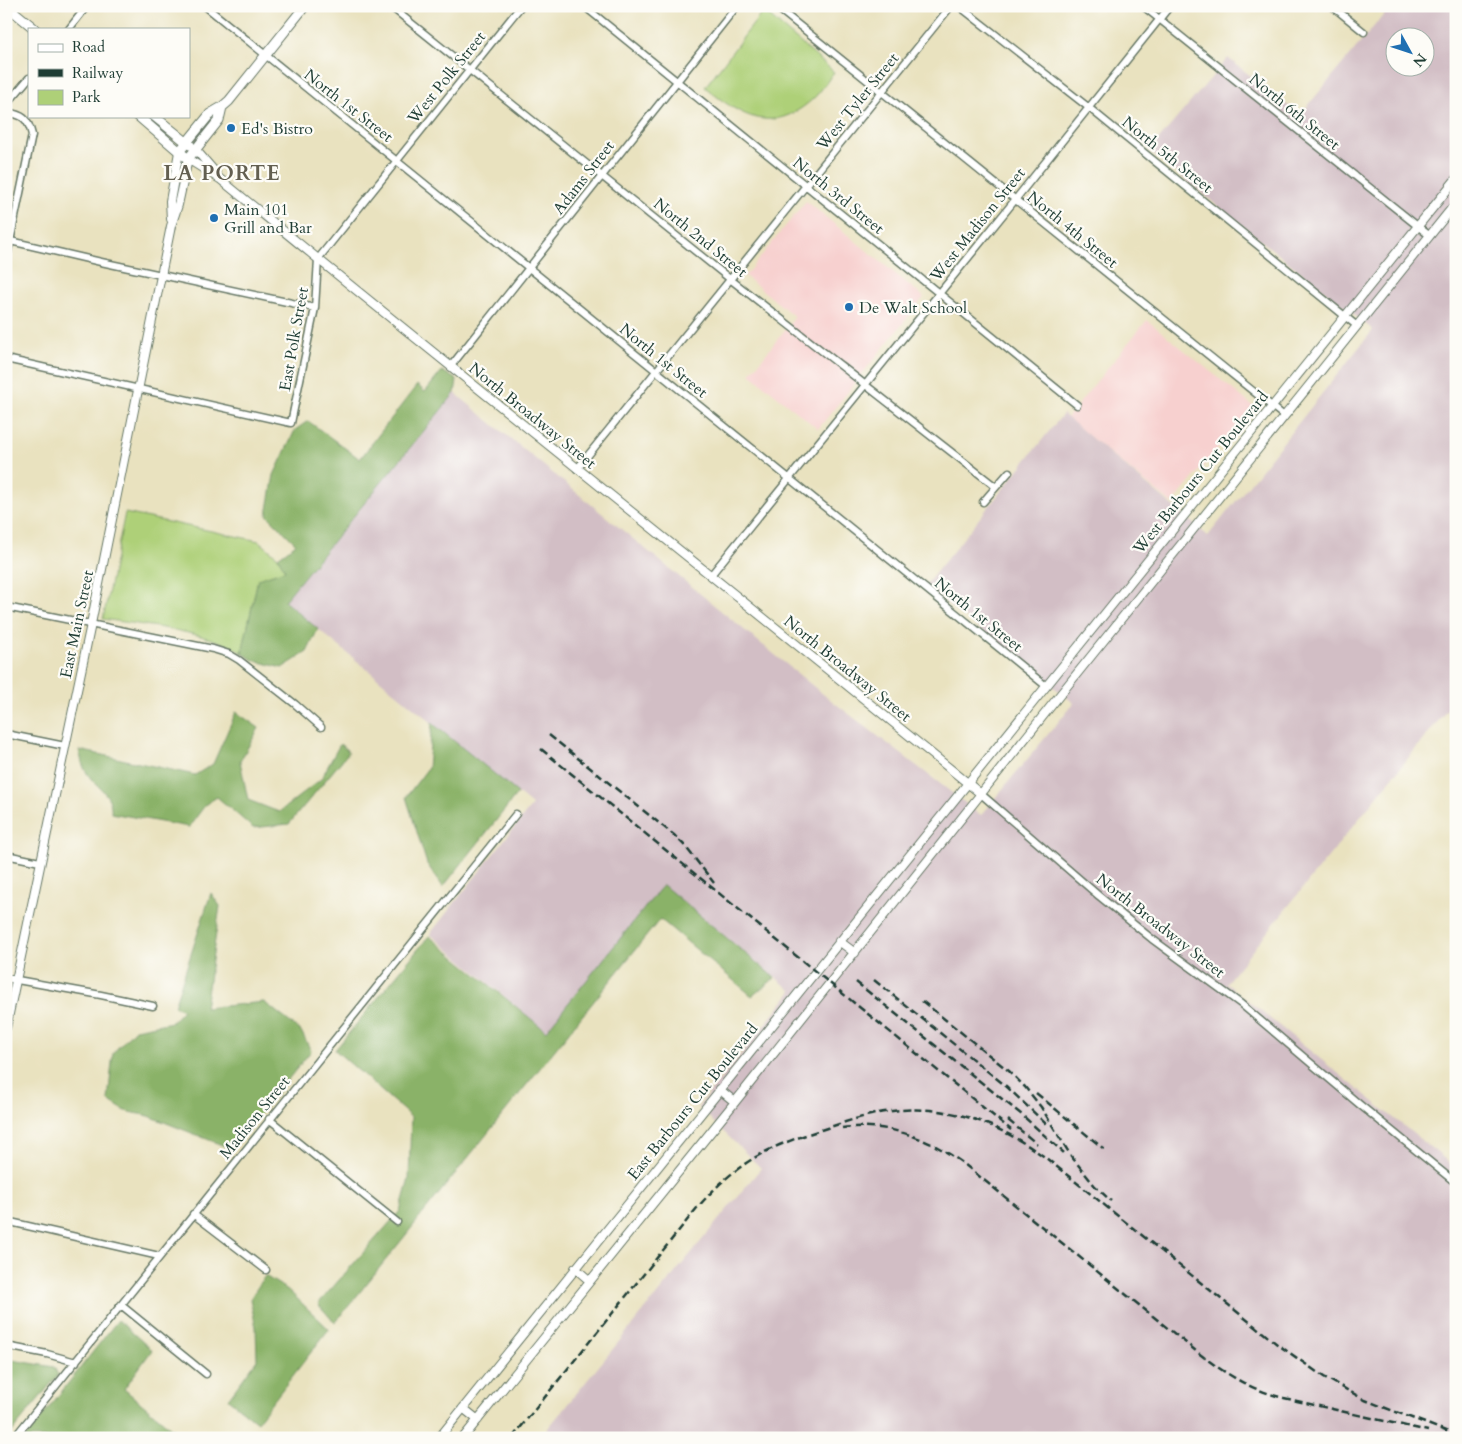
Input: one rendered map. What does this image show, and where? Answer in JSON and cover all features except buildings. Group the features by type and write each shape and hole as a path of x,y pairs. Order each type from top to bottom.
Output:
{"main road":[{"path":"7,6 34,28"},
{"path":"179,152 210,114 222,107 304,6"},
{"path":"140,118 188,159 219,120 222,107"},
{"path":"156,118 196,150"}],"street":[{"path":"70,28 87,6"},
{"name":"North 1st Street","path":"205,6 1046,686"},
{"name":"North 2nd Street","path":"390,6 603,175 730,279 996,487"},
{"name":"West Polk Street","path":"318,259 521,6"},
{"name":"North 3rd Street","path":"584,6 1077,405"},
{"name":"Adams Street","path":"450,366 737,6"},
{"name":"North 4th Street","path":"776,6 1284,416"},
{"name":"West Tyler Street","path":"577,469 950,6"},
{"name":"North 5th Street","path":"959,6 1088,107 1357,326"},
{"name":"North 6th Street","path":"1144,6 1430,236"},
{"name":"West Madison Street","path":"711,575 1170,6"},
{"path":"1332,6 1364,32"},
{"path":"6,105 28,79"},
{"path":"6,112 20,115 29,123 32,135 8,240 6,260"},
{"name":"North Broadway Street","path":"196,150 220,179"},
{"name":"East Main Street","path":"171,226 170,201 179,152"},
{"name":"North Broadway Street","path":"188,159 220,179 577,469 711,575 982,794 1099,896 1152,939 1241,1004 1359,1104 1456,1182"},
{"name":"East Main Street","path":"6,1028 91,624 171,226 178,205 188,159"},
{"name":"West Barbours Cut Boulevard","path":"968,783 1456,179"},
{"name":"West Barbours Cut Boulevard","path":"982,794 1456,203"},
{"path":"8,240 315,308"},
{"name":"East Polk Street","path":"138,388 291,423 315,308 318,259"},
{"path":"6,359 138,388"},
{"path":"983,502 1009,472"},
{"path":"1194,502 1206,513"},
{"path":"1146,561 1158,573"},
{"path":"6,607 214,649 229,654 295,704 321,727"},
{"path":"6,734 64,746"},
{"name":"East Barbours Cut Boulevard","path":"439,1438 574,1268 968,783"},
{"name":"East Barbours Cut Boulevard","path":"463,1438 982,794"},
{"name":"Madison Street","path":"14,1438 516,814"},
{"path":"6,855 40,862"},
{"path":"840,940 855,953"},
{"path":"6,978 152,1006"},
{"path":"719,1089 735,1102"},
{"path":"269,1119 397,1222"},
{"path":"193,1214 266,1270"},
{"path":"6,1222 159,1256"},
{"path":"574,1268 590,1281"},
{"path":"121,1305 206,1374"},
{"path":"6,1346 76,1362"},
{"path":"463,1408 478,1420"}],"shaded area":[{"path":"1391,6 1456,6 1456,699 1226,983 1456,1168 1456,1438 540,1438 761,1168 698,1107 792,991 663,885 546,1031 430,934 532,805 284,601 455,393 819,691 981,815 1074,703 925,586 1063,414 1208,536 1373,330 1149,151 1228,58 1300,115"},
{"name":"De Walt School","path":"806,201 924,297 818,429 750,374 795,317 745,276"},
{"path":"1147,320 1253,406 1172,504 1067,418"}],"green space":[{"path":"761,14 767,14 834,72 818,94 800,109 786,116 772,119 745,114 705,87"},
{"path":"442,371 457,380 455,393 284,601 318,629 307,652 282,668 253,660 242,653 258,579 285,570 278,557 296,544 267,515 274,475 295,430 308,421 360,459 417,385 425,392"},
{"path":"125,513 259,541 278,557 285,570 258,579 242,653 213,640 176,630 103,619"},
{"path":"236,712 259,728 240,761 248,800 279,812 321,779 340,744 349,752 289,824 253,828 217,797 206,804 189,827 111,813 111,806 107,796 91,778 83,765 79,750 195,775 213,764"},
{"path":"432,723 518,793 443,887 427,864 406,797 428,768"},
{"path":"663,885 775,978 752,996 660,919 335,1323 318,1304 400,1211 409,1179 411,1117 335,1050 429,936 546,1031"},
{"path":"211,893 220,906 205,1008 264,1002 301,1031 311,1051 232,1149 149,1116 125,1111 108,1100 113,1053 135,1029 172,1022 183,1010 174,1006"},
{"path":"265,1276 288,1290 329,1329 257,1422 228,1399 257,1360 256,1327 250,1299"},
{"path":"118,1320 152,1350 124,1389 183,1438 25,1438"},
{"path":"6,1359 54,1367 58,1375 7,1438"}],"railway":[{"path":"549,735 674,835 714,883"},
{"path":"541,749 1011,1130"},
{"path":"874,980 1006,1086 1046,1124"},
{"path":"856,982 1022,1115 1064,1153"},
{"path":"922,1001 1009,1071 1025,1087 1041,1107 1071,1156 1095,1186 1111,1201"},
{"path":"1036,1093 1104,1149"},
{"path":"512,1438 697,1208 726,1179 754,1158 786,1142 865,1116 902,1110 947,1112 967,1117 988,1124 1027,1145 1046,1158 1277,1344 1324,1377 1365,1400 1456,1435"},
{"path":"1008,1120 1037,1144"},
{"path":"842,1128 875,1127 891,1130 922,1140 951,1155 1201,1355 1240,1381 1272,1395 1428,1431"}],"place":[{"name":"Ed's Bistro","path":"231,128"},
{"name":"Main 101 Grill and Bar","path":"214,218"},
{"name":"De Walt School","path":"849,307"}],"district":[{"name":"LA PORTE","path":"222,173"}]}
